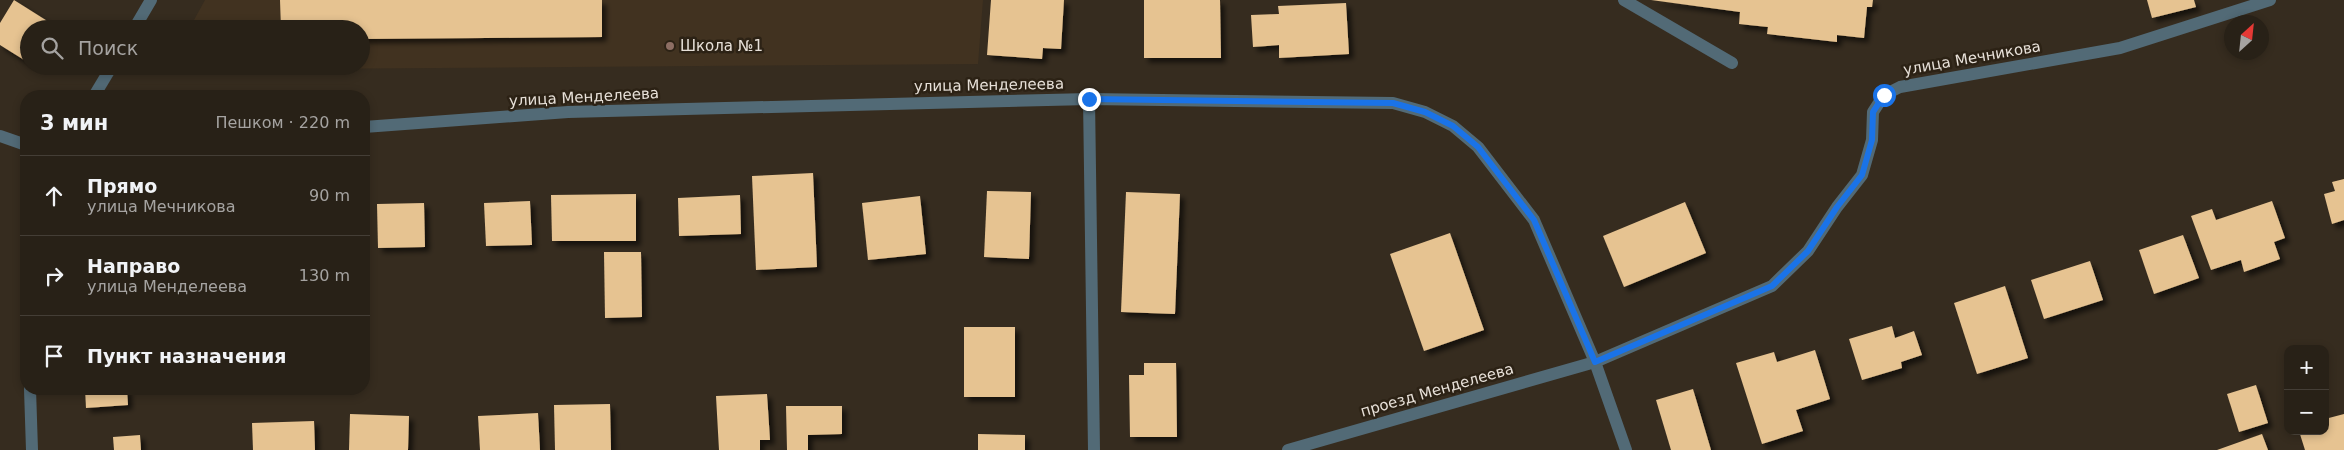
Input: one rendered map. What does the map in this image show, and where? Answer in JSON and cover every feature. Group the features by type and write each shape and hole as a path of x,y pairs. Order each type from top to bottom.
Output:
{"street":[{"path":"139,20 151,0"},
{"path":"1624,0 1732,63"},
{"name":"улица Мечникова","path":"1595,362 1772,286 1808,251 1837,207 1862,175 1872,140 1873,112 1884,95 1900,87 2120,48 2270,0"},
{"path":"98,90 107,75"},
{"path":"1089,99 1094,450"},
{"name":"улица Менделеева","path":"370,127 568,112 1089,99 1393,103 1425,112 1453,126 1478,147 1534,220 1595,362 1626,450"},
{"path":"0,136 20,143"},
{"name":"проезд Менделеева","path":"1288,450 1595,362"},
{"path":"30,395 32,450"}],"shaded area":[{"name":"Школа №1","path":"205,0 983,0 978,64 370,68 370,20 194,20"}],"building":[{"path":"14,0 46,20 20,20 20,57 0,45 0,23"},
{"path":"280,0 602,0 602,37 370,39 370,20 281,20"},
{"path":"991,0 1064,0 1061,49 1043,48 1042,59 987,55"},
{"path":"1144,0 1220,0 1221,58 1144,58"},
{"path":"1651,0 1873,0 1872,7 1867,7 1864,38 1837,35 1837,42 1767,34 1768,27 1739,24 1740,12"},
{"path":"2147,0 2194,0 2196,7 2152,18"},
{"path":"1346,3 1349,54 1279,58 1279,45 1253,47 1251,15 1279,14 1278,6"},
{"path":"813,173 817,267 756,270 752,176"},
{"path":"2344,179 2344,220 2332,224 2324,194 2335,191 2332,182"},
{"path":"987,191 1031,192 1029,259 984,257"},
{"path":"1126,192 1180,194 1175,314 1121,312"},
{"path":"636,194 636,241 552,241 551,195"},
{"path":"740,195 741,234 679,236 678,198"},
{"path":"920,196 926,254 868,260 862,203"},
{"path":"530,201 532,245 486,246 484,203"},
{"path":"2272,201 2285,238 2274,242 2280,259 2244,272 2241,260 2211,270 2191,216 2212,209 2216,220"},
{"path":"1685,202 1706,253 1624,287 1603,236"},
{"path":"424,203 425,247 378,248 377,204"},
{"path":"1450,233 1484,330 1424,351 1390,254"},
{"path":"2183,235 2199,278 2154,294 2139,250"},
{"path":"604,252 641,252 642,317 605,318"},
{"path":"2090,261 2103,300 2044,319 2031,280"},
{"path":"2005,286 2028,358 1977,374 1954,303"},
{"path":"1892,326 1895,338 1914,331 1922,355 1901,362 1902,368 1862,380 1849,339"},
{"path":"964,327 1015,327 1015,397 964,397"},
{"path":"1815,350 1830,399 1796,410 1803,431 1762,444 1736,363 1774,352 1777,362"},
{"path":"1144,363 1176,363 1177,437 1130,437 1129,375 1144,375"},
{"path":"2256,385 2268,423 2239,432 2227,394"},
{"path":"1693,389 1711,450 1671,450 1656,400"},
{"path":"767,394 770,440 760,440 760,450 719,450 716,396"},
{"path":"85,395 127,395 128,405 86,408"},
{"path":"610,404 611,450 555,450 554,405"},
{"path":"786,406 842,406 842,434 808,435 808,450 787,450"},
{"path":"538,413 540,450 480,450 478,416"},
{"path":"350,414 409,416 408,450 349,450"},
{"path":"2344,414 2344,450 2305,450 2300,435 2329,435 2329,418"},
{"path":"314,421 315,450 253,450 252,423"},
{"path":"978,434 1025,435 1025,450 978,450"},
{"path":"2262,434 2268,450 2217,450"},
{"path":"140,435 141,450 114,450 113,437"}],"place":[{"name":"Школа №1","path":"670,46"}],"route":[{"path":"1089,99 1393,103 1425,112 1453,126 1478,147 1534,220 1595,362 1772,286 1808,251 1837,207 1862,175 1872,140 1873,112 1884,95"}]}
